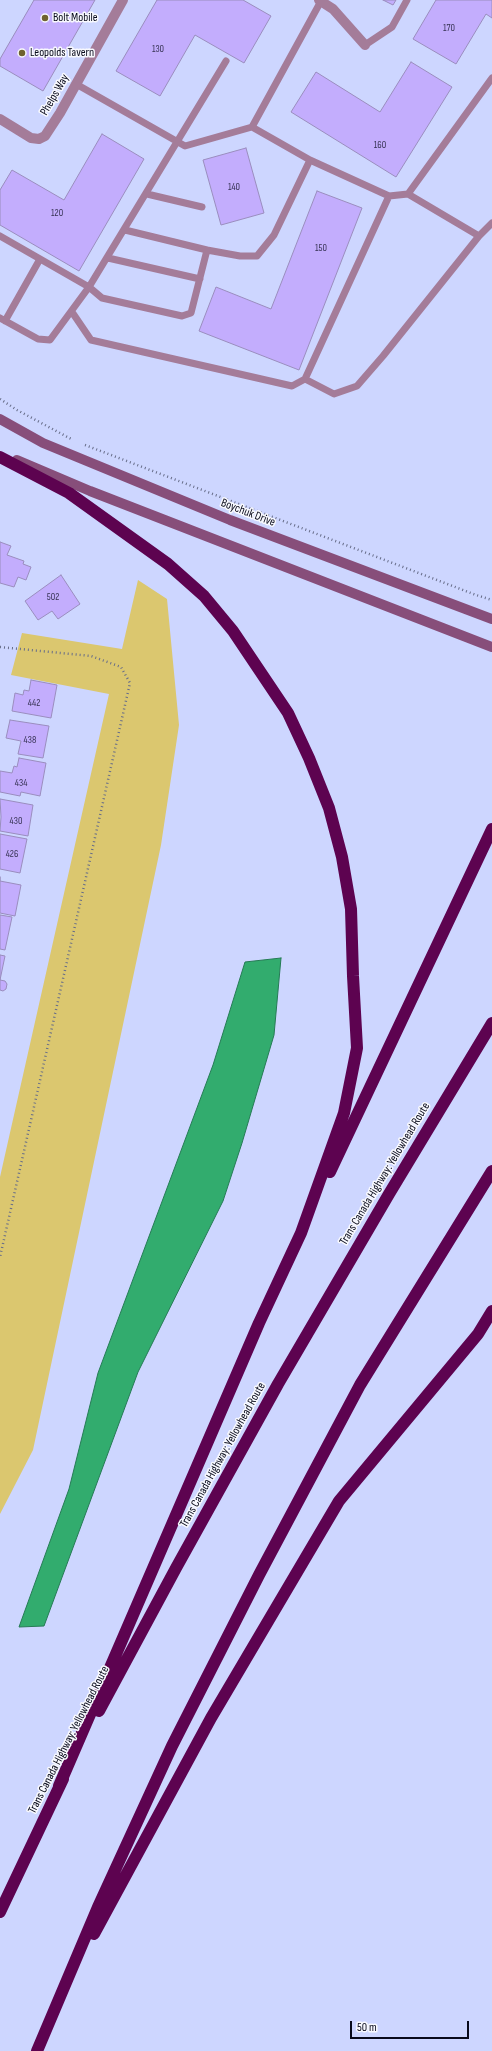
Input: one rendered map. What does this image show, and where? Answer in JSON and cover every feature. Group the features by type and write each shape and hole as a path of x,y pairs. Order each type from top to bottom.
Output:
{"highway":[{"path":"0,457 68,493 168,564 204,596 233,631 288,713 329,808 342,857 352,909 353,976 357,1048 344,1113 301,1233"},
{"path":"59,1786 253,1338 492,829"},
{"name":"Trans Canada Highway: Yellowhead Route","path":"0,1912 59,1786 176,1568 278,1384 385,1201 492,1023"},
{"path":"38,2051 98,1907 172,1746 263,1568 360,1385 492,1171"},
{"path":"62,1993 211,1718 339,1501 478,1334 492,1311"}],"main road":[{"name":"Boychuk Drive","path":"0,419 42,443 230,520 492,619"},
{"path":"0,453 90,492 492,647"}],"street":[{"name":"Phelps Way","path":"0,119 31,138 38,139 49,130 123,0"},
{"path":"320,0 332,9 365,45"}],"lane":[{"path":"252,127 320,0"},
{"path":"365,45 392,26 407,0"},
{"path":"40,259 3,319 38,339 50,340 72,312 108,258 226,61"},
{"path":"408,194 492,78"},
{"path":"76,84 184,146 252,127 310,160 389,196 408,194 480,236"},
{"path":"125,230 207,250 240,256 257,256 274,235 310,160"},
{"path":"147,194 202,207"},
{"path":"72,312 91,340 292,386 305,379 389,196"},
{"path":"305,379 334,394 357,386 492,223"},
{"path":"1,238 89,287 102,298 182,316 191,313 207,250"},
{"path":"108,258 200,279"}],"path":[{"path":"0,399 74,441"},
{"path":"82,443 492,600"},
{"path":"0,647 16,650 92,656 120,667 130,683 0,1257"}],"shaded area":[{"path":"138,580 167,599 179,725 161,845 33,1450 0,1514 0,1177 109,694 11,675 22,633 122,649"},
{"path":"281,958 274,1035 223,1201 138,1372 44,1626 19,1627 69,1489 98,1373 213,1065 245,962"}],"building":[{"path":"34,0 95,0 43,91 0,66 0,59"},
{"path":"157,0 243,0 271,16 244,63 195,35 160,96 116,71"},
{"path":"383,0 396,0 393,5"},
{"path":"436,0 492,0 492,18 486,14 456,64 413,39"},
{"path":"411,62 452,87 396,177 291,112 316,72 380,112"},
{"path":"102,134 144,159 79,271 0,225 0,190 12,170 64,200"},
{"path":"246,148 264,213 221,225 203,160"},
{"path":"317,191 362,208 299,370 199,331 216,287 271,309"},
{"path":"0,542 11,546 7,555 24,561 23,564 31,567 26,580 18,577 14,587 0,583"},
{"path":"61,575 80,604 58,619 52,611 38,620 25,601"},
{"path":"31,680 57,685 51,718 12,711 15,693 23,695 24,690 29,691"},
{"path":"10,720 49,726 43,758 18,754 21,741 6,738"},
{"path":"19,758 46,763 40,796 21,792 20,796 0,792 0,771 12,773 14,766 17,767"},
{"path":"0,799 33,805 28,836 0,831"},
{"path":"0,834 27,839 20,873 0,869"},
{"path":"0,881 21,885 15,916 0,913"},
{"path":"0,915 12,917 5,950 0,949"},
{"path":"0,955 5,956 0,980"},
{"path":"0,980 5,981 7,984 6,989 3,991 0,990"}],"place":[{"name":"Bolt Mobile","path":"45,18"},
{"name":"Leopolds Tavern","path":"22,53"}]}
